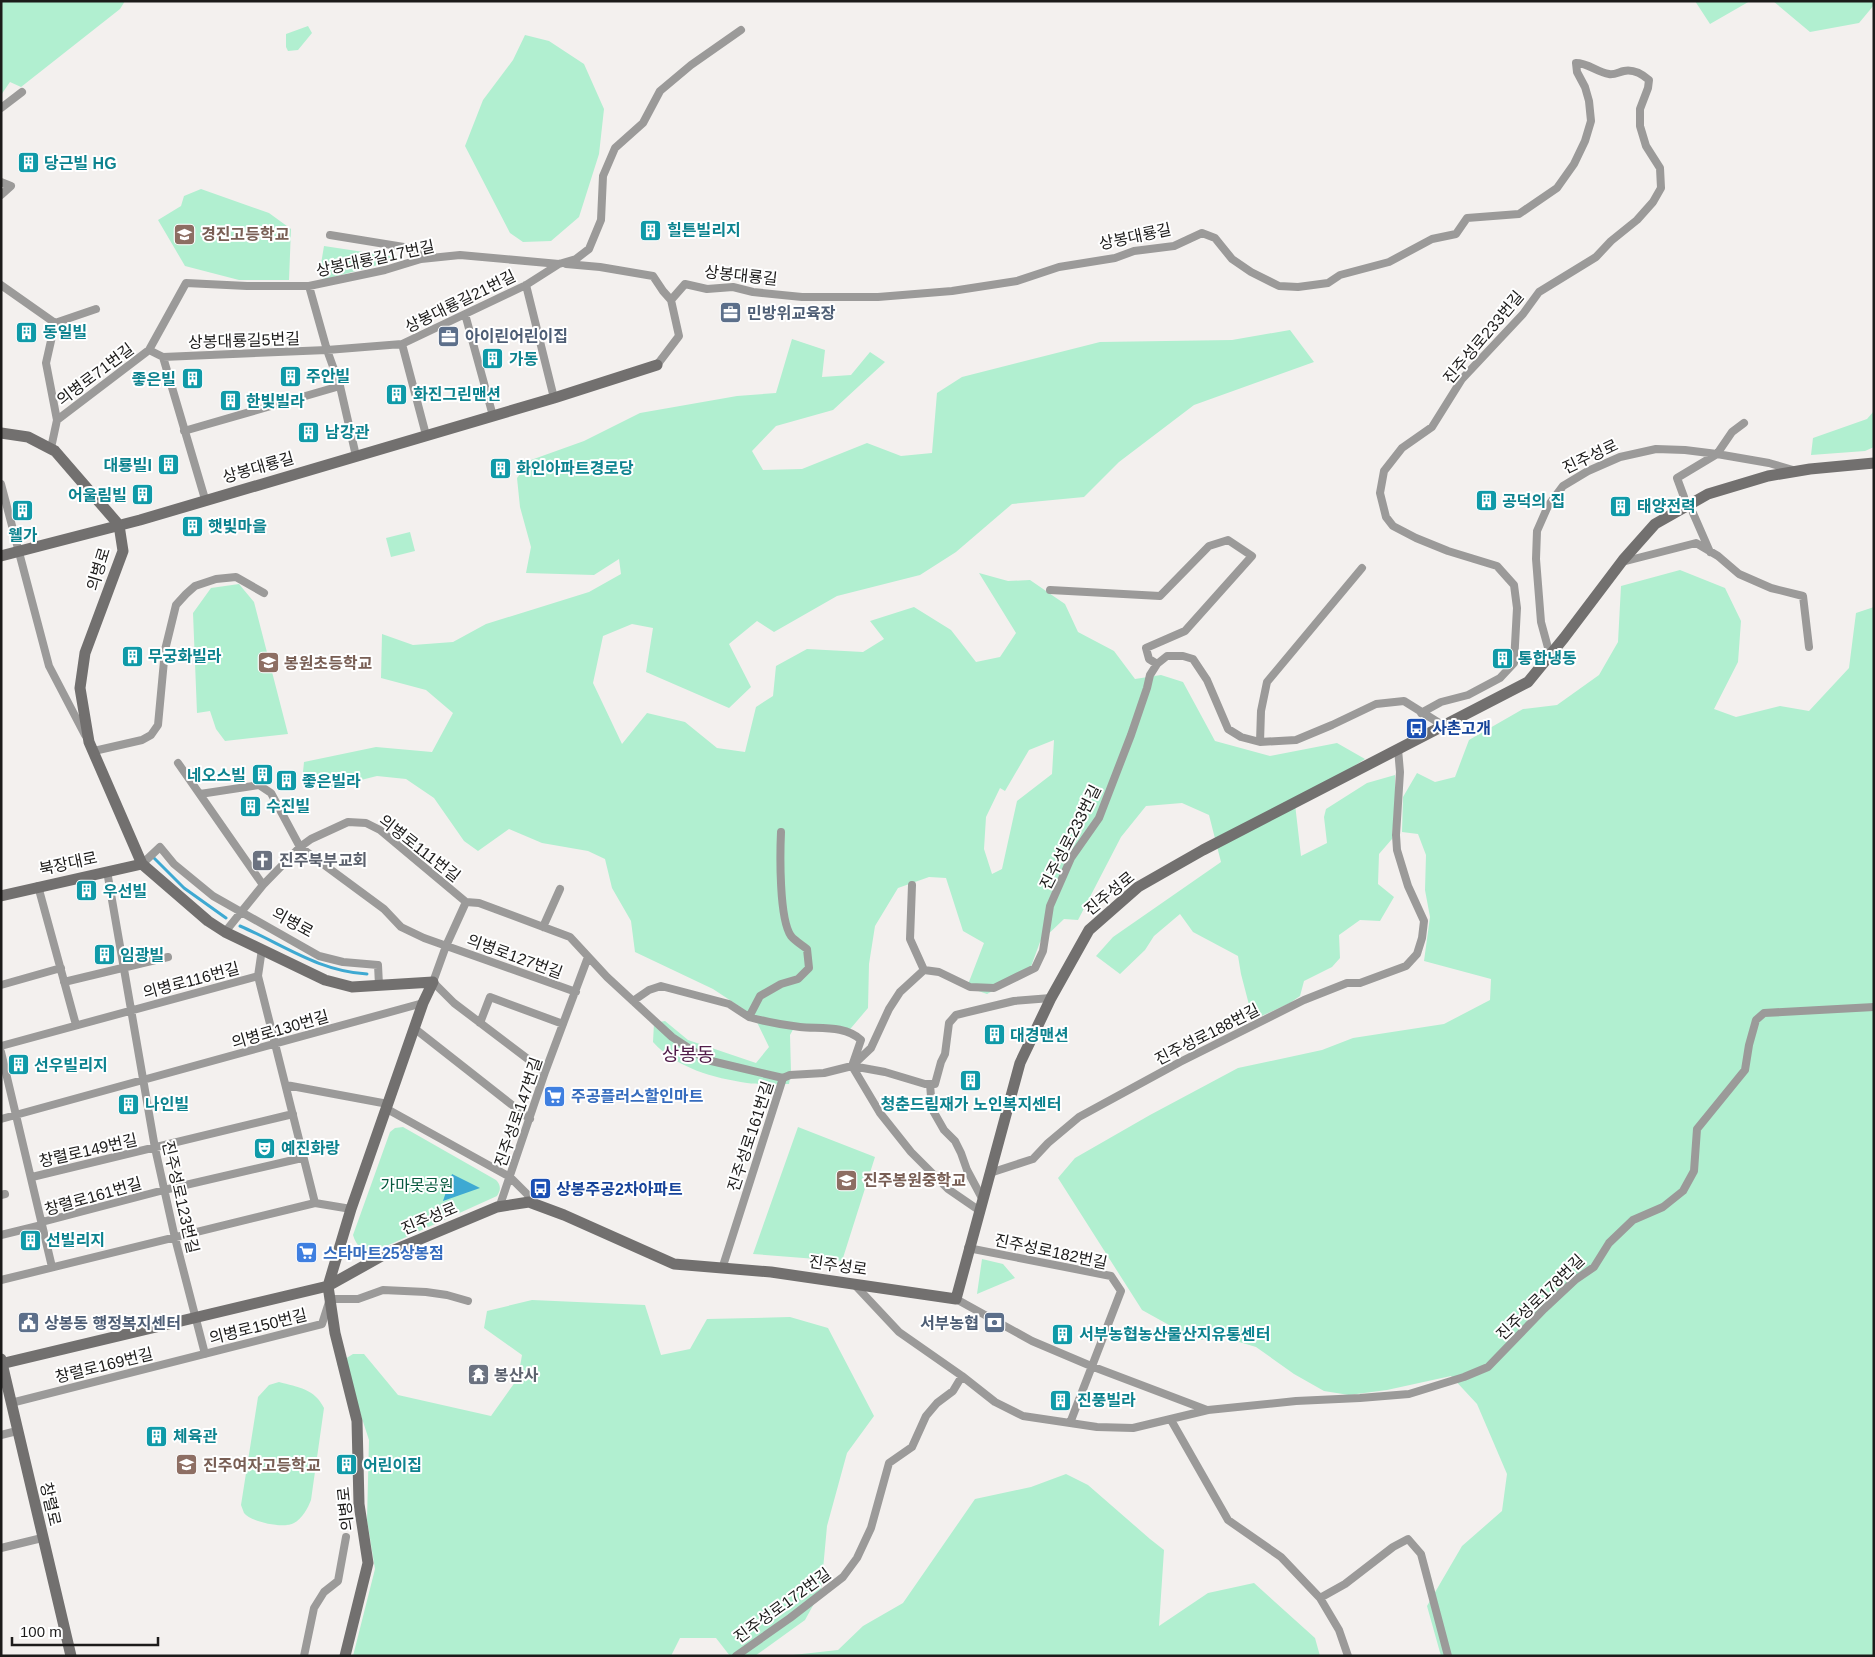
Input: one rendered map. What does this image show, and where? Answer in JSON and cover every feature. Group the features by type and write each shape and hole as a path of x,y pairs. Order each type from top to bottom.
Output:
{"street":[{"name":"상봉대룡길17번길","path":"356,456 340,386 327,350 309,286 385,270 421,259 460,256 559,264 576,259 589,249 601,220 603,176 616,148 643,124 660,91 741,30"},
{"name":"상봉대룡길","path":"671,300 685,284 707,289 733,287 753,292 802,297 878,297 952,291 1017,281 1058,267 1115,258 1134,251 1174,246 1202,233 1215,238 1232,259 1279,286 1298,287 1328,283 1340,275 1389,262 1432,239 1456,234 1467,218 1519,214 1557,188 1574,164 1591,121 1589,101 1585,87 1576,72 1576,63 1583,63 1597,71 1611,74 1627,70 1640,73 1649,80 1648,88"},
{"name":"진주성로233번길","path":"1421,713 1441,702 1468,695 1500,678 1514,664 1517,608 1514,585 1497,566 1448,551 1393,526 1386,518 1380,494 1384,471 1402,448 1432,427 1462,379 1522,314 1539,292 1596,257 1611,241 1637,220 1653,202 1661,188 1660,168 1646,146 1640,126 1640,109 1648,88"},
{"path":"1,108 22,92"},
{"path":"1,182 11,186 1,195"},
{"path":"330,235 416,249 421,259"},
{"name":"상봉대룡길21번길","path":"426,435 402,344 526,285 559,264"},
{"name":"상봉대룡길","path":"1,556 119,525 356,456 554,398 657,365 679,336 671,300 662,291 653,276 600,266 559,264"},
{"path":"149,350 186,282 247,286 309,286"},
{"path":"1,285 55,323 96,309"},
{"path":"526,285 554,398"},
{"path":"465,314 492,416"},
{"name":"의병로71번길","path":"51,448 56,420 46,363 55,323"},
{"path":"327,350 402,344"},
{"name":"의병로71번길","path":"56,420 149,350"},
{"name":"상봉대룡길5번길","path":"149,350 163,357 327,350"},
{"path":"163,357 205,499"},
{"path":"184,431 340,386"},
{"path":"1684,497 1677,478 1717,454 1732,432 1744,423"},
{"path":"1,433 28,437 51,448 119,525"},
{"name":"진주성로","path":"1550,655 1541,622 1536,559 1537,531 1548,506 1563,486 1620,457 1656,449 1717,454 1769,463 1798,471"},
{"name":"진주성로","path":"2,1362 328,1286 387,1253 496,1206 529,1202 564,1215 674,1264 771,1272 956,1299 968,1248 1020,1063 1051,998 1089,930 1138,887 1203,850 1528,682 1620,563 1655,524 1708,494 1768,476 1874,463"},
{"name":"의병로","path":"1,484 49,666 91,747 142,864 208,921 225,932 325,980 352,987 433,982 423,1003 351,1208 328,1286 335,1333 357,1420 359,1504 368,1563 345,1656"},
{"path":"1693,513 1710,552"},
{"name":"의병로","path":"91,747 80,688 82,670 85,653 123,551 119,525"},
{"path":"1050,590 1160,596 1209,546 1228,540 1252,556 1185,631 1146,648 1149,659 1157,664 1167,656 1183,656 1193,659 1207,680 1228,728 1241,737 1260,742 1296,740 1376,704 1404,701 1444,726"},
{"path":"1620,563 1696,544 1740,574 1771,588 1803,596 1809,647"},
{"path":"1260,742 1261,711 1267,682 1362,568"},
{"path":"91,747 142,740 151,735 158,724 165,650 176,605 186,594 196,586 216,579 236,577 264,593"},
{"name":"진주성로233번길","path":"924,970 939,972 970,987 994,988 1035,968 1043,951 1050,906 1071,858 1099,818 1131,735 1150,675 1157,664"},
{"name":"진주성로188번길","path":"990,1174 1034,1159 1048,1143 1079,1117 1180,1062 1304,1000 1347,983 1360,983 1406,966 1417,954 1422,938 1424,921 1408,886 1397,850 1396,835 1400,772 1398,749"},
{"path":"178,763 262,886"},
{"path":"200,794 259,786 272,793 300,847 384,909 401,928 446,946"},
{"name":"의병로111번길","path":"225,932 262,886 300,847 311,839 348,822 366,823 380,830 466,902"},
{"path":"749,1017 760,996 781,984 798,979 809,968 807,949 792,937 785,923 781,890 781,832"},
{"name":"의병로","path":"142,864 160,847 174,864 213,896 319,956 343,962 378,965 379,985"},
{"name":"북장대로","path":"1,896 38,886 142,864"},
{"name":"진주성로123번길","path":"107,872 155,1148 175,1238 205,1354"},
{"path":"852,1066 871,1048 889,1009 900,992 924,970 910,940 912,885"},
{"path":"38,886 76,1025"},
{"path":"543,927 560,889"},
{"path":"545,1072 454,1003 433,982 446,946 466,902 479,903 570,937 588,957 672,1037 707,1060 783,1078"},
{"name":"의병로127번길","path":"446,946 576,992"},
{"name":"의병로116번길","path":"262,949 258,976 286,1084 302,1158 315,1203"},
{"path":"64,982 168,957"},
{"name":"진주성로147번길","path":"496,1206 500,1205 545,1072 588,957"},
{"path":"1,985 60,968"},
{"name":"의병로116번길","path":"1,1046 258,976"},
{"path":"633,1001 649,990 662,986 729,1004 749,1017 772,1023 840,1030 855,1034 861,1040 852,1066 880,1113 911,1152 948,1189 981,1206"},
{"path":"480,1023 490,997 563,1024"},
{"path":"852,1066 885,1072 925,1084 935,1084 940,1062 945,1054 949,1024 956,1015 1014,1001 1051,998"},
{"name":"의병로130번길","path":"144,1081 423,1003"},
{"name":"진주성로178번길","path":"962,1376 995,1402 1023,1416 1097,1427 1133,1428 1208,1410 1296,1401 1409,1394 1464,1378 1488,1367 1544,1309 1575,1280 1594,1266 1609,1243 1633,1220 1663,1207 1683,1191 1694,1171 1697,1129 1745,1070 1756,1020 1764,1013 1874,1007"},
{"path":"414,1028 530,1119"},
{"name":"창렬로149번길","path":"1,1052 32,1178 292,1114"},
{"name":"진주성로161번길","path":"722,1269 783,1078 790,1075 824,1074 852,1066"},
{"path":"1,1119 144,1081"},
{"path":"286,1084 388,1106 510,1177 539,1206"},
{"path":"930,1084 932,1109 944,1130 958,1147 981,1206"},
{"name":"창렬로161번길","path":"52,1267 42,1224 164,1190 302,1158"},
{"path":"1,1235 42,1224 32,1178"},
{"path":"1,1280 315,1203 351,1208"},
{"name":"진주성로182번길","path":"968,1248 1111,1276 1121,1291 1091,1366"},
{"path":"853,1283 899,1332 962,1376"},
{"path":"330,1299 358,1299 383,1290 426,1292 468,1301"},
{"name":"의병로150번길","path":"205,1354 322,1324 330,1299"},
{"name":"진주성로178번길","path":"956,1299 1032,1341 1091,1366 1208,1410"},
{"name":"창렬로169번길","path":"11,1403 205,1354"},
{"name":"창렬로","path":"2,1362 71,1656"},
{"path":"1070,1423 1091,1366"},
{"name":"진주성로172번길","path":"736,1656 790,1618 842,1577 857,1558 871,1528 888,1463 912,1447 926,1416 937,1403 953,1390 962,1376"},
{"path":"1171,1420 1228,1520 1280,1557 1320,1598 1339,1630 1348,1656"},
{"path":"1,1435 17,1431"},
{"path":"304,1656 314,1608 324,1592 338,1581 346,1537"},
{"path":"1,1548 42,1538"},
{"path":"1320,1598 1344,1584 1393,1547 1408,1539 1421,1554 1448,1656"}],"green space":[{"path":"1,1 125,1 120,9 21,87 10,82 1,95"},
{"path":"1695,1 1750,1 1710,24"},
{"path":"1773,1 1874,1 1874,5 1859,23 1810,32"},
{"path":"308,26 312,33 298,50 288,51 286,47 286,34"},
{"path":"525,35 549,41 584,64 604,109 599,154 579,217 551,241 523,242 510,233 465,146 483,100 513,60"},
{"path":"201,189 269,213 291,229 289,280 239,280 185,266 158,220 181,206 184,196"},
{"path":"324,246 403,258 323,280 321,264"},
{"path":"1290,330 1314,362 1194,405 1119,462 1084,497 1012,504 956,552 920,575 837,596 774,632 757,621 729,644 751,687 729,708 646,672 653,628 632,624 603,636 593,683 622,744 647,713 685,722 717,748 745,752 756,707 773,696 776,666 807,649 863,652 884,639 870,621 914,607 951,630 976,662 1000,657 1016,633 979,573 1008,581 1030,580 1065,604 1078,632 1114,651 1135,679 1161,675 1183,682 1215,741 1270,756 1337,743 1365,759 1295,804 1301,856 1327,843 1324,817 1326,809 1367,783 1395,775 1392,839 1379,854 1378,884 1394,897 1380,921 1360,920 1339,935 1340,958 1332,967 1304,981 1300,996 1290,1003 1253,1020 1238,956 1193,932 1180,914 1154,936 1145,950 1120,974 1096,956 1113,937 1221,862 1209,815 1182,803 1146,806 1121,837 1078,920 1064,919 1040,942 1029,972 987,994 967,987 984,943 963,931 946,878 929,877 898,888 875,926 869,964 868,1008 846,1034 796,1024 790,1035 791,1072 789,1084 752,1084 734,1081 709,1075 684,1065 662,1051 653,1042 654,1023 665,1021 688,1040 756,1063 769,1047 754,1016 713,989 635,952 631,921 612,888 605,859 588,851 542,843 509,829 478,851 464,841 434,798 406,779 377,776 333,787 316,783 303,772 304,762 376,747 432,752 453,713 426,690 381,678 382,634 413,645 453,642 486,624 589,592 621,574 619,559 594,575 526,573 531,547 520,507 517,478 531,460 584,441 640,413 737,396 776,393 792,339 825,350 822,377 851,375 870,352 885,362 833,410 776,426 752,451 763,470 802,469 867,443 901,456 932,453 937,393 962,377 1100,342 1232,340","holes":["1054,740 1052,774 1017,801 1002,869 992,874 984,849 986,817 1000,788 1005,791 1029,750"]},
{"path":"1874,411 1874,447 1865,451 1811,455 1813,438 1867,419"},
{"path":"410,532 415,551 391,557 386,538"},
{"path":"1680,570 1725,588 1741,621 1738,662 1714,709 1736,717 1780,706 1809,711 1849,668 1856,613 1874,607 1874,1656 1441,1656 1427,1606 1462,1546 1502,1511 1507,1474 1477,1404 1451,1376 1387,1390 1349,1395 1324,1391 1294,1374 1256,1347 1226,1338 1196,1340 1142,1310 1058,1178 1075,1158 1238,1068 1322,1050 1353,1038 1444,1024 1490,1000 1491,979 1424,961 1430,917 1425,890 1426,855 1418,834 1402,832 1403,797 1417,773 1435,782 1455,777 1469,740 1523,709 1557,705 1599,675 1618,642 1621,586"},
{"path":"239,584 254,602 288,734 225,741 216,729 210,711 197,713 193,613 211,588"},
{"name":"가마못공원","path":"403,1127 496,1180 500,1190 497,1196 371,1253 359,1247 353,1235 390,1132 395,1128"},
{"path":"798,1127 875,1157 842,1261 753,1254"},
{"path":"982,1259 1003,1264 1015,1278 977,1294"},
{"path":"532,1300 645,1305 661,1355 690,1349 707,1319 790,1317 828,1328 874,1416 847,1453 827,1526 821,1591 805,1620 755,1656 730,1656 716,1638 680,1638 671,1656 353,1656 375,1569 367,1520 369,1440 356,1400 337,1364 353,1354 364,1354 398,1395 491,1416 518,1378 522,1355 484,1328 487,1311"},
{"path":"279,1382 299,1387 311,1393 324,1408 311,1500 300,1519 289,1525 260,1522 244,1513 241,1505 258,1397 269,1385"},
{"path":"1066,1474 1088,1485 1164,1550 1159,1626 1208,1593 1254,1583 1315,1638 1320,1656 784,1656 838,1650 863,1626 903,1603 975,1499 1031,1487"}],"water":[{"path":"452,1174 480,1188 443,1201"}],"waterway":[{"path":"154,858 184,888 226,918"},
{"path":"240,926 317,963 349,972 367,974"}],"place":[{"name":"당근빌 HG","path":"28,163"},
{"name":"힐튼빌리지","path":"651,230"},
{"name":"경진고등학교","path":"185,234"},
{"name":"민방위교육장","path":"731,313"},
{"name":"동일빌","path":"27,332"},
{"name":"아이린어린이집","path":"449,336"},
{"name":"가동","path":"493,359"},
{"name":"주안빌","path":"290,376"},
{"name":"좋은빌","path":"192,379"},
{"name":"화진그린맨션","path":"397,394"},
{"name":"한빛빌라","path":"230,401"},
{"name":"남강관","path":"309,432"},
{"name":"대룡빌I","path":"168,465"},
{"name":"화인아파트경로당","path":"500,468"},
{"name":"어울림빌","path":"143,495"},
{"name":"공덕의 집","path":"1486,501"},
{"name":"태양전력","path":"1621,506"},
{"name":"웰가","path":"23,511"},
{"name":"햇빛마을","path":"192,526"},
{"name":"무궁화빌라","path":"132,656"},
{"name":"통합냉동","path":"1502,658"},
{"name":"봉원초등학교","path":"268,663"},
{"name":"사촌고개","path":"1416,728"},
{"name":"네오스빌","path":"262,775"},
{"name":"좋은빌라","path":"286,781"},
{"name":"수진빌","path":"250,806"},
{"name":"진주북부교회","path":"263,860"},
{"name":"우선빌","path":"87,891"},
{"name":"임광빌","path":"104,955"},
{"name":"대경맨션","path":"994,1035"},
{"name":"선우빌리지","path":"18,1065"},
{"name":"청춘드림재가 노인복지센터","path":"971,1080"},
{"name":"주공플러스할인마트","path":"555,1096"},
{"name":"나인빌","path":"129,1104"},
{"name":"예진화랑","path":"265,1148"},
{"name":"진주봉원중학교","path":"847,1180"},
{"name":"상봉주공2차아파트","path":"540,1189"},
{"name":"선빌리지","path":"30,1240"},
{"name":"스타마트25상봉점","path":"307,1253"},
{"name":"상봉동 행정복지센터","path":"28,1323"},
{"name":"서부농협","path":"995,1323"},
{"name":"서부농협농산물산지유통센터","path":"1063,1334"},
{"name":"봉산사","path":"478,1375"},
{"name":"진풍빌라","path":"1061,1400"},
{"name":"체육관","path":"157,1436"},
{"name":"진주여자고등학교","path":"187,1465"},
{"name":"어린이집","path":"347,1465"}],"district":[{"name":"상봉동","path":"688,1054"}]}
